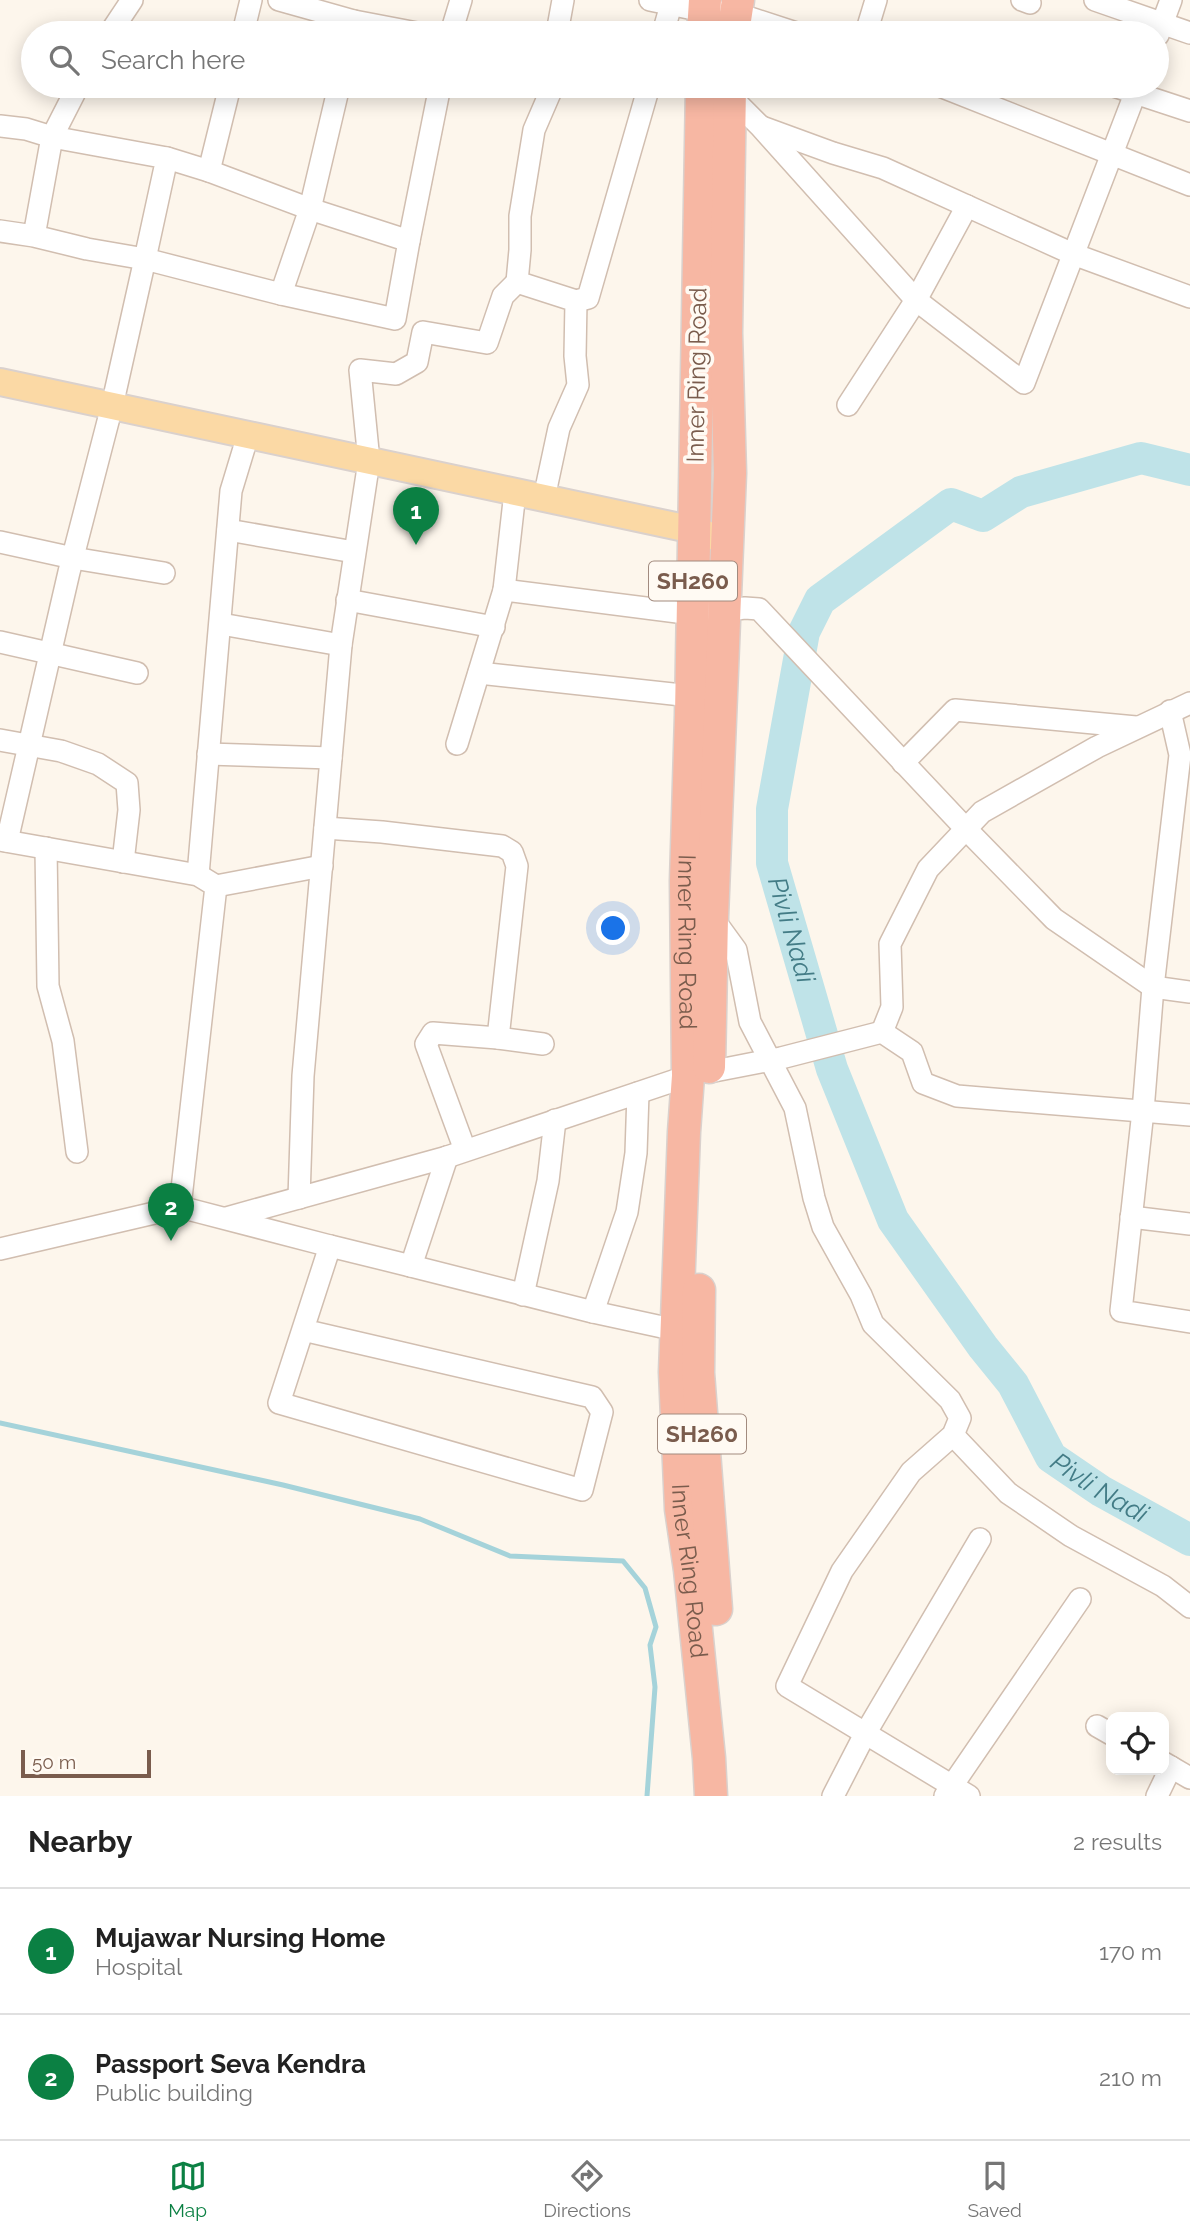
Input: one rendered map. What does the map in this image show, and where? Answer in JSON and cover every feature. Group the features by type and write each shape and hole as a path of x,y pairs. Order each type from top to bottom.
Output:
{"highway":[{"name":"Inner Ring Road","path":"719,98 694,530 708,613 712,917 699,1074 684,1132 687,1331 698,1373 731,1796"},
{"name":"Inner Ring Road","path":"699,1074 686,881 691,696 726,541 730,473 720,98"},
{"name":"Inner Ring Road","path":"687,1331 675,1372 681,1509 690,1570 711,1796"}],"main road":[{"path":"0,382 694,530 726,541"}],"street":[{"path":"118,21 132,0"},
{"path":"246,21 251,0"},
{"path":"279,0 336,21"},
{"path":"455,21 461,0"},
{"path":"559,21 563,0"},
{"path":"870,21 876,0"},
{"path":"1096,0 1140,21"},
{"path":"1163,21 1171,0"},
{"path":"662,21 660,2 703,15 735,16 753,21"},
{"path":"1169,31 1190,33"},
{"path":"34,236 52,136 72,98"},
{"path":"209,171 227,98"},
{"path":"281,294 310,209 336,98"},
{"path":"395,319 438,98"},
{"path":"0,231 145,259 281,294 395,319 423,332 487,342 503,296 517,282 520,216 534,130 548,98"},
{"path":"517,282 576,301 588,298 646,98"},
{"path":"729,98 760,127 916,300 1024,383 1133,98"},
{"path":"970,98 1190,185"},
{"path":"1157,98 1190,111"},
{"path":"0,126 167,158 409,241"},
{"path":"760,127 883,168 1073,254 1190,298"},
{"path":"167,158 112,406 4,840 207,881 321,866"},
{"path":"848,405 916,300 967,206"},
{"path":"544,498 559,428 578,385 575,356 576,301"},
{"path":"299,1198 303,1076 341,645 369,461 360,370 396,374 417,362 423,332"},
{"path":"180,1207 207,881 208,754 231,491 248,435"},
{"path":"457,744 504,590 515,492"},
{"path":"228,530 354,552"},
{"path":"0,542 73,558 164,573"},
{"path":"504,590 708,613 745,608 759,610 1054,919 1153,987 1186,991"},
{"path":"346,600 494,626"},
{"path":"221,624 341,645"},
{"path":"0,642 136,673"},
{"path":"479,673 691,696"},
{"path":"882,1032 892,1007 890,944 928,869 982,812 1097,747 1190,703"},
{"path":"903,763 955,710 1138,728"},
{"path":"1170,711 1180,755 1153,987 1143,1111 1121,1311 1190,1322"},
{"path":"0,740 61,751 99,764 127,783 129,810 123,862"},
{"path":"208,754 331,758"},
{"path":"325,828 382,831 502,846 512,852 517,866 498,1038"},
{"path":"46,848 48,986 63,1041 77,1152"},
{"path":"712,917 736,950 750,1023 775,1059 795,1108 814,1198 823,1227 861,1295 873,1324 950,1400 960,1418 953,1436 911,1472 842,1571 787,1686 955,1793 1080,1599"},
{"path":"224,1218 456,1154 699,1074 775,1059 882,1032 912,1052 923,1083 957,1096 1190,1115"},
{"path":"411,1266 456,1154 426,1044 433,1033 543,1044"},
{"path":"593,1312 626,1212 636,1153 638,1093"},
{"path":"523,1295 548,1181 555,1120"},
{"path":"0,1249 180,1207 523,1295 687,1331"},
{"path":"1131,1216 1190,1224"},
{"path":"303,1330 592,1397 602,1412 582,1490 279,1403 330,1246"},
{"path":"953,1436 1008,1493 1071,1536 1163,1586 1190,1606"},
{"path":"833,1796 865,1734 980,1539"},
{"path":"1169,1766 1190,1778"},
{"path":"1157,1796 1164,1775"}],"waterway":[{"name":"Pivli Nadi","path":"1190,470 1141,458 1021,492 983,516 951,504 820,600 804,632 772,809 772,863 832,1069 893,1220 983,1347 1013,1384 1051,1457 1101,1491 1190,1540"},
{"path":"0,1423 283,1485 420,1519 510,1556 623,1561 645,1588 656,1627 650,1645 655,1687 647,1796"}],"place":[{"name":"Mujawar Nursing Home","path":"416,545"},
{"name":"Passport Seva Kendra","path":"171,1241"}]}
